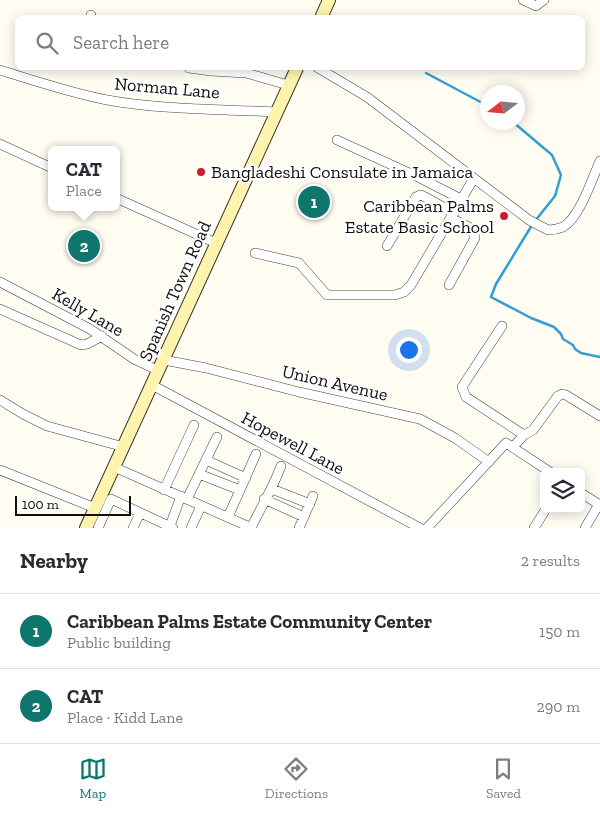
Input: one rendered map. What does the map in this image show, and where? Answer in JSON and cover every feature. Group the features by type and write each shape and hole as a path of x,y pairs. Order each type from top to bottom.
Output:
{"main road":[{"path":"322,15 329,0"},
{"name":"Spanish Town Road","path":"86,528 275,112 296,70"}],"street":[{"path":"523,0 536,6 544,0"},
{"name":"Norman Lane","path":"0,70 108,100 146,105 275,112"},
{"path":"204,70 246,73 288,85"},
{"path":"321,70 367,97 540,227 548,230 556,229 570,222 580,206 600,161"},
{"path":"337,140 461,199"},
{"path":"0,144 48,166"},
{"path":"255,253 299,263 327,295 396,294 404,292 474,178"},
{"path":"387,246 416,197 421,195 425,197 473,229 475,238 449,285"},
{"path":"120,200 216,243"},
{"name":"Kelly Lane","path":"0,282 90,329 134,359 161,365"},
{"path":"0,309 80,345 87,344 102,336"},
{"path":"502,326 462,387 462,391 466,397 524,435"},
{"name":"Union Avenue","path":"161,365 206,368 299,392 420,419 455,438 489,462"},
{"name":"Hopewell Lane","path":"152,385 420,528"},
{"path":"513,447 524,435 533,430 558,396 562,394 600,416"},
{"path":"0,400 47,426 124,447"},
{"path":"164,490 194,425"},
{"path":"98,528 111,499 172,527 184,498 199,474 217,436"},
{"path":"427,528 506,443 544,468"},
{"path":"228,517 256,454"},
{"path":"206,460 246,478"},
{"path":"114,467 252,528 264,499 272,489 281,466"},
{"path":"0,470 95,508"},
{"path":"199,474 240,490"},
{"path":"272,489 311,500 299,528"},
{"path":"585,496 599,505 586,528"},
{"path":"264,499 304,517"},
{"path":"191,528 201,506"},
{"path":"133,528 140,513"},
{"path":"534,528 543,513"},
{"path":"149,528 153,518"}],"waterway":[{"path":"426,73 480,102"},
{"path":"522,130 552,155 561,175 555,196 535,221"},
{"path":"532,225 496,284 491,297 531,318 554,327 563,339 581,353 600,357"}],"place":[{"name":"Bangladeshi Consulate in Jamaica","path":"201,172"},
{"name":"Caribbean Palms Estate Community Center","path":"314,202"},
{"name":"Caribbean Palms Estate Basic School","path":"504,216"},
{"name":"CAT","path":"84,246"}]}
